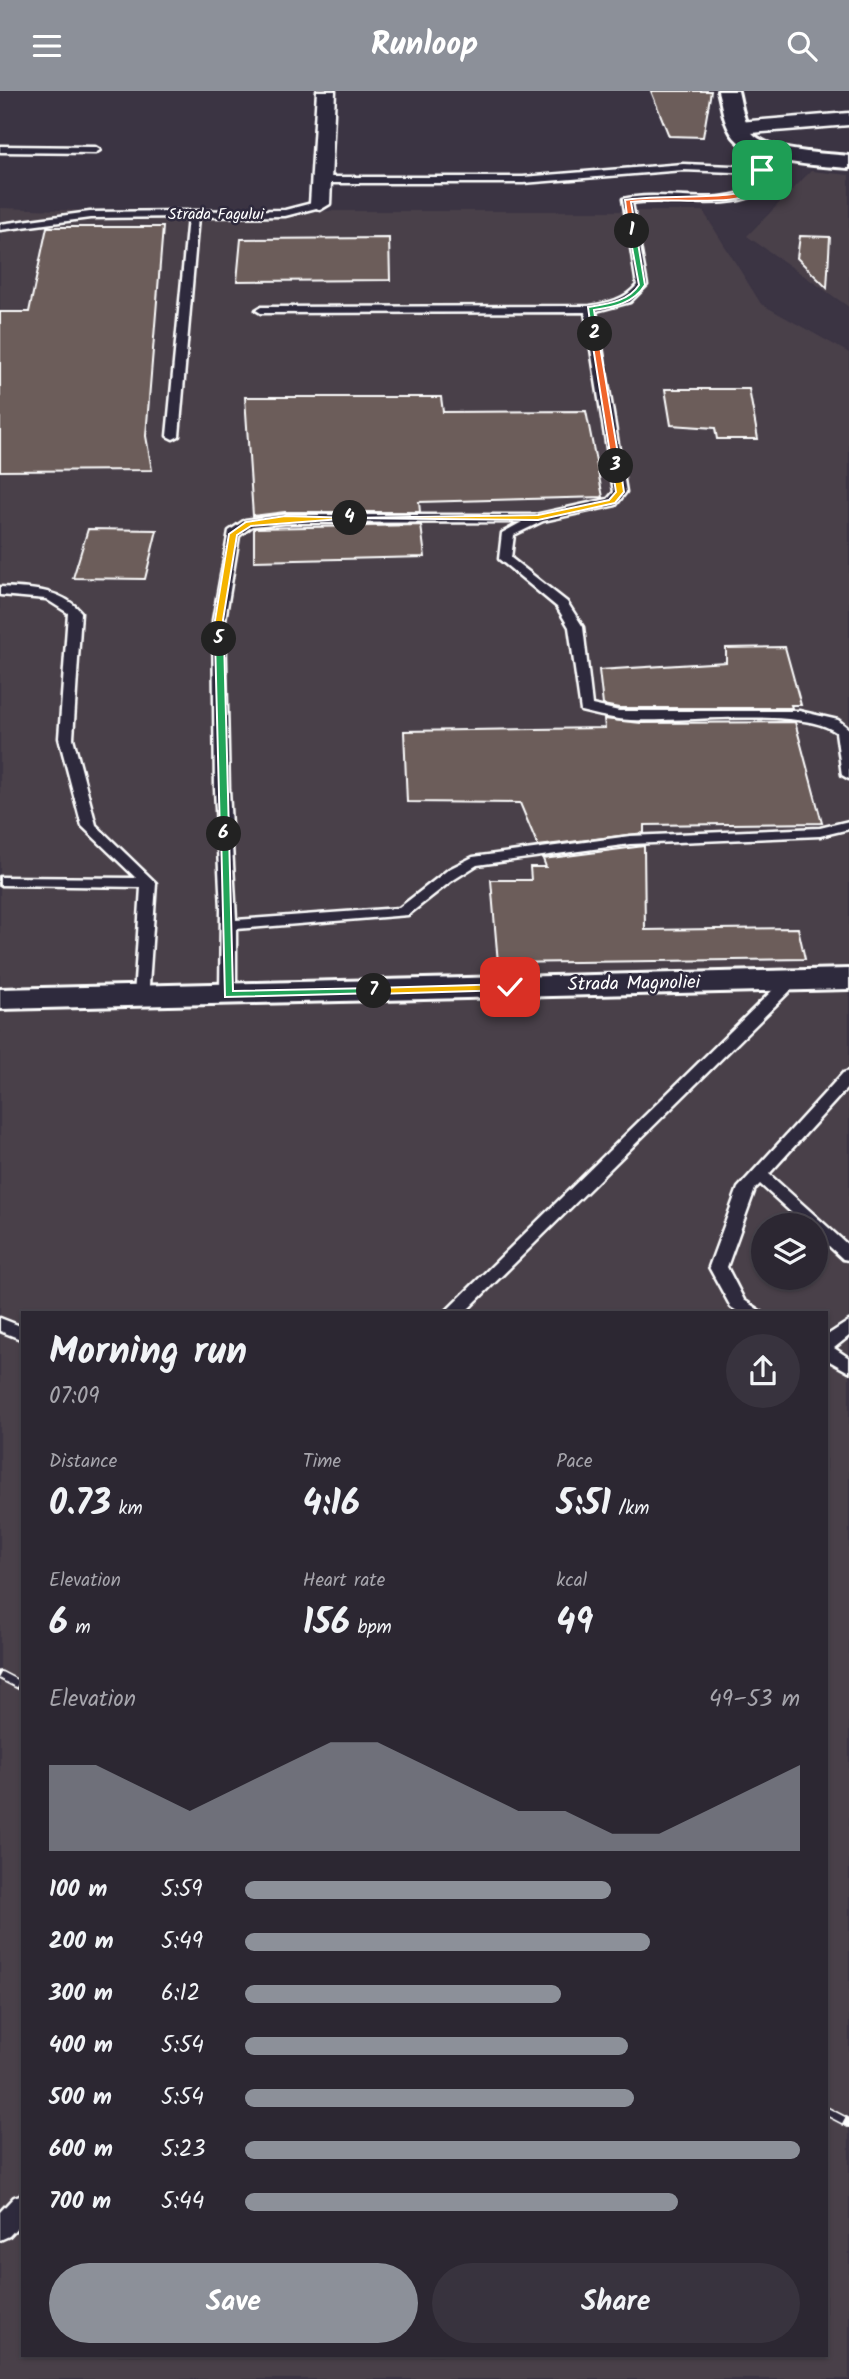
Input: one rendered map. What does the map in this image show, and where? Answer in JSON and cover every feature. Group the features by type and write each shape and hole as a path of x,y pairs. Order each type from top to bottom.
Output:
{"main road":[{"path":"728,91 742,136 762,148 849,162"},
{"name":"Strada Magnoliei","path":"0,999 849,979"}],"street":[{"name":"Strada Fagului","path":"320,204 326,91"},
{"path":"738,128 849,119"}],"lane":[{"path":"261,310 590,309 613,306 637,294 642,285 627,201 651,197 735,197 755,193 762,187 762,148"},
{"path":"0,149 95,150"},
{"path":"322,180 523,180 683,167 762,170"},
{"name":"Strada Fagului","path":"0,227 90,215 285,213 320,204"},
{"path":"173,436 193,214"},
{"path":"228,995 219,620 233,534 249,523 285,519 538,518 612,502 620,492 590,309"},
{"path":"538,518 508,533 505,559 562,605 576,627 586,708 601,714 619,715 799,715 817,718 843,730 849,775"},
{"path":"0,591 41,593 65,599 75,612 66,739 89,826 149,883 142,997"},
{"path":"228,925 403,912 423,899 449,872 473,862 630,840 820,832 849,825"},
{"path":"0,881 149,883"},
{"path":"455,1311 792,980"},
{"path":"751,1311 737,1303 718,1267 747,1188 849,1076"},
{"path":"759,1174 849,1255"},
{"path":"0,1324 21,1333"},
{"path":"828,1343 849,1327"},
{"path":"828,1352 849,1366"},
{"path":"0,2229 21,2206"}],"shaded area":[{"path":"811,171 849,175 849,307 747,236"},
{"path":"0,208 91,211 703,211 761,304 849,353 849,2379 0,2379"}],"building":[{"path":"651,91 711,91 703,137 669,136"},
{"path":"47,227 163,227 146,436 152,470 0,471 0,312 29,312"},
{"path":"800,236 830,237 827,288 797,258"},
{"path":"389,238 390,280 237,281 241,239"},
{"path":"665,389 749,389 758,439 717,439 715,428 671,425"},
{"path":"245,397 441,397 443,412 586,411 603,497 419,502 420,512 285,512 253,516"},
{"path":"421,525 425,557 254,561 254,528"},
{"path":"88,529 157,530 145,579 73,578"},
{"path":"785,647 801,705 791,705 792,708 619,708 603,705 599,670 726,662 726,648"},
{"path":"604,719 641,723 795,722 822,823 644,825 644,833 538,846 520,803 407,802 404,731 605,728"},
{"path":"644,846 645,930 798,928 805,959 498,963 491,880 531,880 530,867 546,867 543,859"}],"railway":[{"path":"0,1675 21,1686"},
{"path":"828,2112 849,2123"}],"route":[{"path":"510,987 228,995 229,909 222,789 219,620 233,534 249,523 285,519 538,518 612,502 620,492 590,309 613,306 637,294 642,285 627,201 651,197 735,197 755,193 762,187 762,170"}]}
